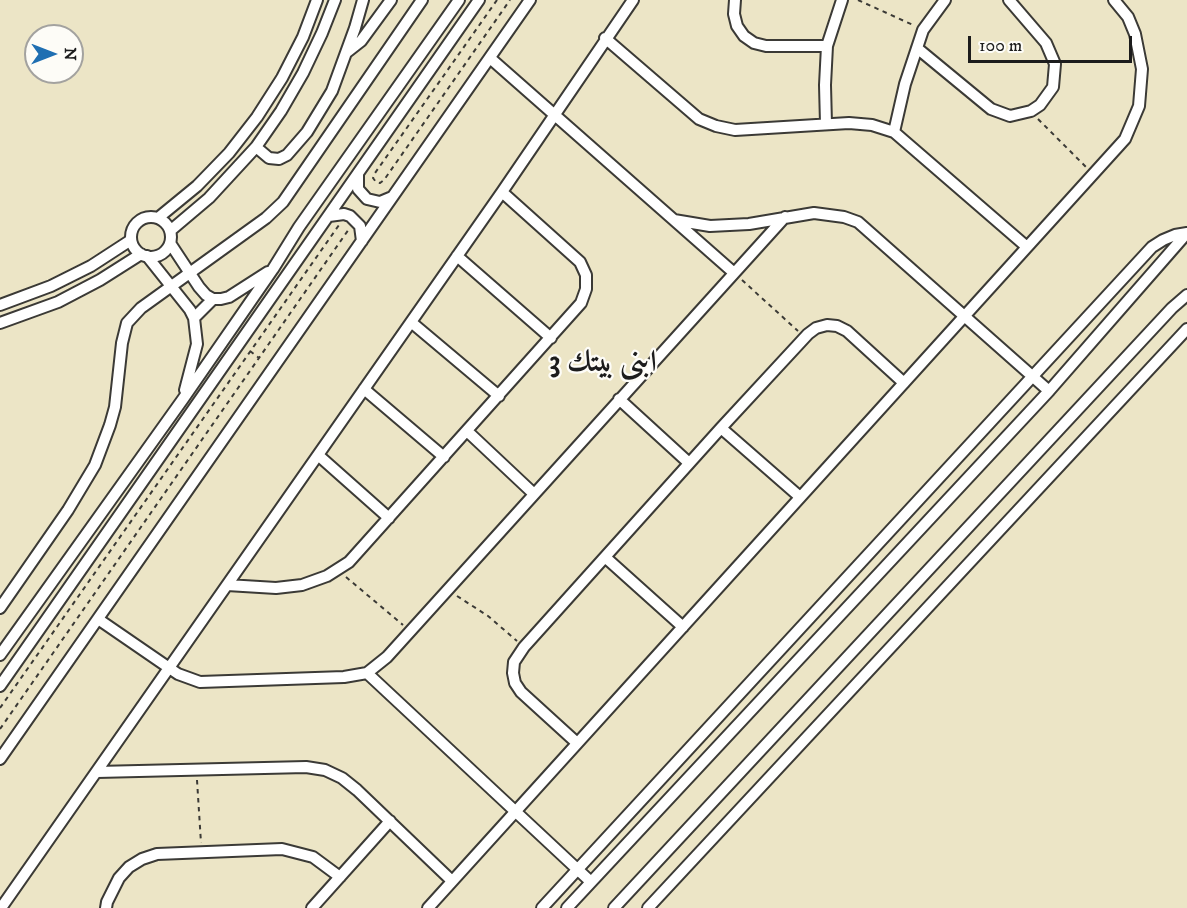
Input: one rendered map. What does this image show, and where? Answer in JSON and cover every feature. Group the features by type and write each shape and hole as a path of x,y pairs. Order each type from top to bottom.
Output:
{"street":[{"path":"158,218 197,186 229,153 257,117 282,78 303,37 317,0"},
{"path":"0,324 58,302 144,255 158,255 163,252 170,237 256,147 281,111 303,73 335,0"},
{"path":"256,147 269,158 279,159 287,155 320,113 332,92 347,53 363,0"},
{"path":"347,53 361,41 391,0"},
{"path":"0,608 68,510 95,465 111,425 122,343 127,323 141,308 266,218 283,201 422,0"},
{"path":"0,655 183,399 273,269 299,227 459,0"},
{"path":"0,686 479,0"},
{"path":"0,759 530,0"},
{"path":"1,908 502,192 633,0"},
{"path":"735,0 734,14 737,26 744,36 754,43 766,46 827,46"},
{"path":"826,124 827,46 842,0"},
{"path":"894,132 905,84 923,30 945,0"},
{"path":"917,48 991,109 1010,116 1031,111 1040,105 1053,87 1055,64 1046,44 1009,0"},
{"path":"428,908 1125,139 1136,114 1142,88 1142,69 1136,34 1128,17 1114,0"},
{"path":"606,38 699,119 716,126 735,129 861,124 894,132 1027,247"},
{"path":"489,58 734,272"},
{"path":"358,175 358,189 367,199 380,202 393,196"},
{"path":"197,186 209,198"},
{"path":"227,585 276,588 302,585 327,576 349,562 581,303 586,289 586,275 580,262 502,192"},
{"path":"674,220 710,226 749,224 822,213 858,222 1049,391"},
{"path":"330,216 344,214 350,216 360,226 362,241"},
{"path":"183,399 197,344 194,318 172,286 144,255 134,248 131,234 136,223 146,217 163,221 190,273 206,295 213,299 229,297 273,269"},
{"path":"98,619 189,680 200,682 344,677 367,673 382,662 785,217"},
{"path":"282,283 299,227"},
{"path":"542,908 1152,247 1175,235 1187,233"},
{"path":"567,908 1049,391 1187,233"},
{"path":"0,305 51,286 91,266 131,240"},
{"path":"457,256 551,338"},
{"path":"91,266 100,280"},
{"path":"614,908 1164,316 1187,295"},
{"path":"194,318 213,299"},
{"path":"411,322 499,396"},
{"path":"577,743 521,692 515,683 514,662 524,647 721,428 805,337 816,328 827,325 837,326 847,331 904,383"},
{"path":"648,908 1187,329"},
{"path":"364,389 444,457"},
{"path":"619,399 689,464"},
{"path":"721,428 800,497"},
{"path":"467,431 534,494"},
{"path":"318,454 389,518"},
{"path":"90,557 96,520"},
{"path":"605,557 683,627"},
{"path":"367,673 591,882"},
{"path":"97,772 306,767 325,770 342,778 452,881"},
{"path":"312,908 390,821"},
{"path":"106,908 119,878 129,867 157,854 282,849 313,857 340,877"}],"path":[{"path":"497,0 375,173 373,178 376,182 380,183 384,180 510,0"},
{"path":"858,0 923,30"},
{"path":"1031,111 1093,174"},
{"path":"0,708 342,221"},
{"path":"0,729 351,226"},
{"path":"734,272 805,337"},
{"path":"250,351 259,358"},
{"path":"337,570 410,631"},
{"path":"447,590 488,616 524,647"},
{"path":"197,769 201,852"}],"district":[{"name":"ابنى بيتك 3","path":"603,365"}]}
